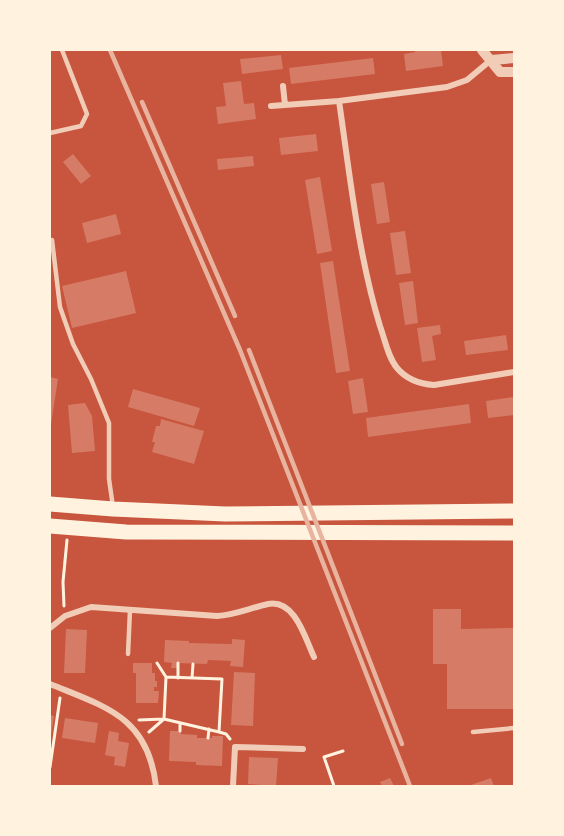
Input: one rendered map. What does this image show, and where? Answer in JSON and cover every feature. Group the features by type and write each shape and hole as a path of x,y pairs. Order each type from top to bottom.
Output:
{"highway":[{"path":"50,504 225,514 512,511"},
{"path":"50,526 126,532 514,533"}],"street":[{"path":"482,50 500,72 514,72"},
{"path":"271,106 339,101 447,87 467,80 492,60 514,58"},
{"path":"283,86 285,105"},
{"path":"339,101 367,275 378,319 393,361 406,376 424,384 434,385 514,372"},
{"path":"50,628 65,616 91,607 217,616 275,604 286,608 293,615 314,657"},
{"path":"50,684 106,707 129,724 141,739 151,761 156,786"},
{"path":"233,786 235,747 303,749"}],"lane":[{"path":"50,133 81,126 87,114 62,50"},
{"path":"52,240 60,306 73,344 109,423 109,479 113,509"},
{"path":"128,654 130,610"},
{"path":"473,732 514,728"}],"path":[{"path":"65,616 63,582 68,527"},
{"path":"141,739 164,719 166,677 157,663"},
{"path":"178,663 178,678"},
{"path":"192,678 193,664"},
{"path":"166,677 222,679 219,732"},
{"path":"50,767 62,689"},
{"path":"129,724 139,720 164,719 226,734 235,747"},
{"path":"180,723 180,731"},
{"path":"208,738 209,729"},
{"path":"334,786 324,757 343,751"}],"building":[{"path":"415,50 441,50 443,66 406,71 404,54 415,52"},
{"path":"281,55 283,69 242,74 240,59"},
{"path":"373,58 375,74 291,84 289,68"},
{"path":"241,81 244,104 254,103 256,119 218,124 216,107 226,106 223,83"},
{"path":"316,134 318,151 281,155 279,138"},
{"path":"73,154 91,176 81,184 63,162"},
{"path":"253,156 254,166 218,170 217,159"},
{"path":"320,177 332,251 317,254 305,180"},
{"path":"384,182 390,222 377,224 371,184"},
{"path":"116,214 121,234 87,243 82,223"},
{"path":"405,231 411,273 396,275 390,233"},
{"path":"333,261 350,371 336,373 320,263"},
{"path":"126,271 136,313 72,328 62,286"},
{"path":"413,281 418,323 405,325 399,283"},
{"path":"440,325 441,334 432,336 436,360 422,362 417,328"},
{"path":"506,335 508,350 466,355 464,341"},
{"path":"50,377 58,379 51,424 50,424"},
{"path":"363,378 368,412 353,414 348,381"},
{"path":"133,389 200,408 194,426 128,407"},
{"path":"514,397 514,415 488,418 486,401"},
{"path":"85,403 92,416 95,451 72,453 68,405"},
{"path":"469,404 471,423 368,437 366,418"},
{"path":"161,419 204,431 194,464 152,452 156,426 160,426"},
{"path":"433,609 461,609 461,629 514,628 514,709 447,709 447,664 433,664"},
{"path":"66,629 87,630 85,673 64,673"},
{"path":"232,639 245,640 243,667 230,666 231,661 208,660 207,664 178,663 177,668 171,668 172,663 164,662 165,640 232,644"},
{"path":"133,663 152,663 152,673 155,673 155,681 157,681 154,691 159,691 158,703 136,703 136,673 133,673"},
{"path":"234,672 255,673 253,726 231,725"},
{"path":"50,715 54,716 51,736 50,736"},
{"path":"65,718 98,723 95,743 62,738"},
{"path":"109,731 119,733 118,741 129,743 125,767 114,765 115,757 105,755"},
{"path":"170,731 197,735 197,738 223,736 222,766 169,761"},
{"path":"249,757 278,758 276,786 248,784"},
{"path":"390,778 394,786 382,786 380,782"},
{"path":"491,778 494,786 468,786"}],"railway":[{"path":"110,50 240,350 410,786"},
{"path":"142,102 235,316"},
{"path":"249,350 402,744"}]}
